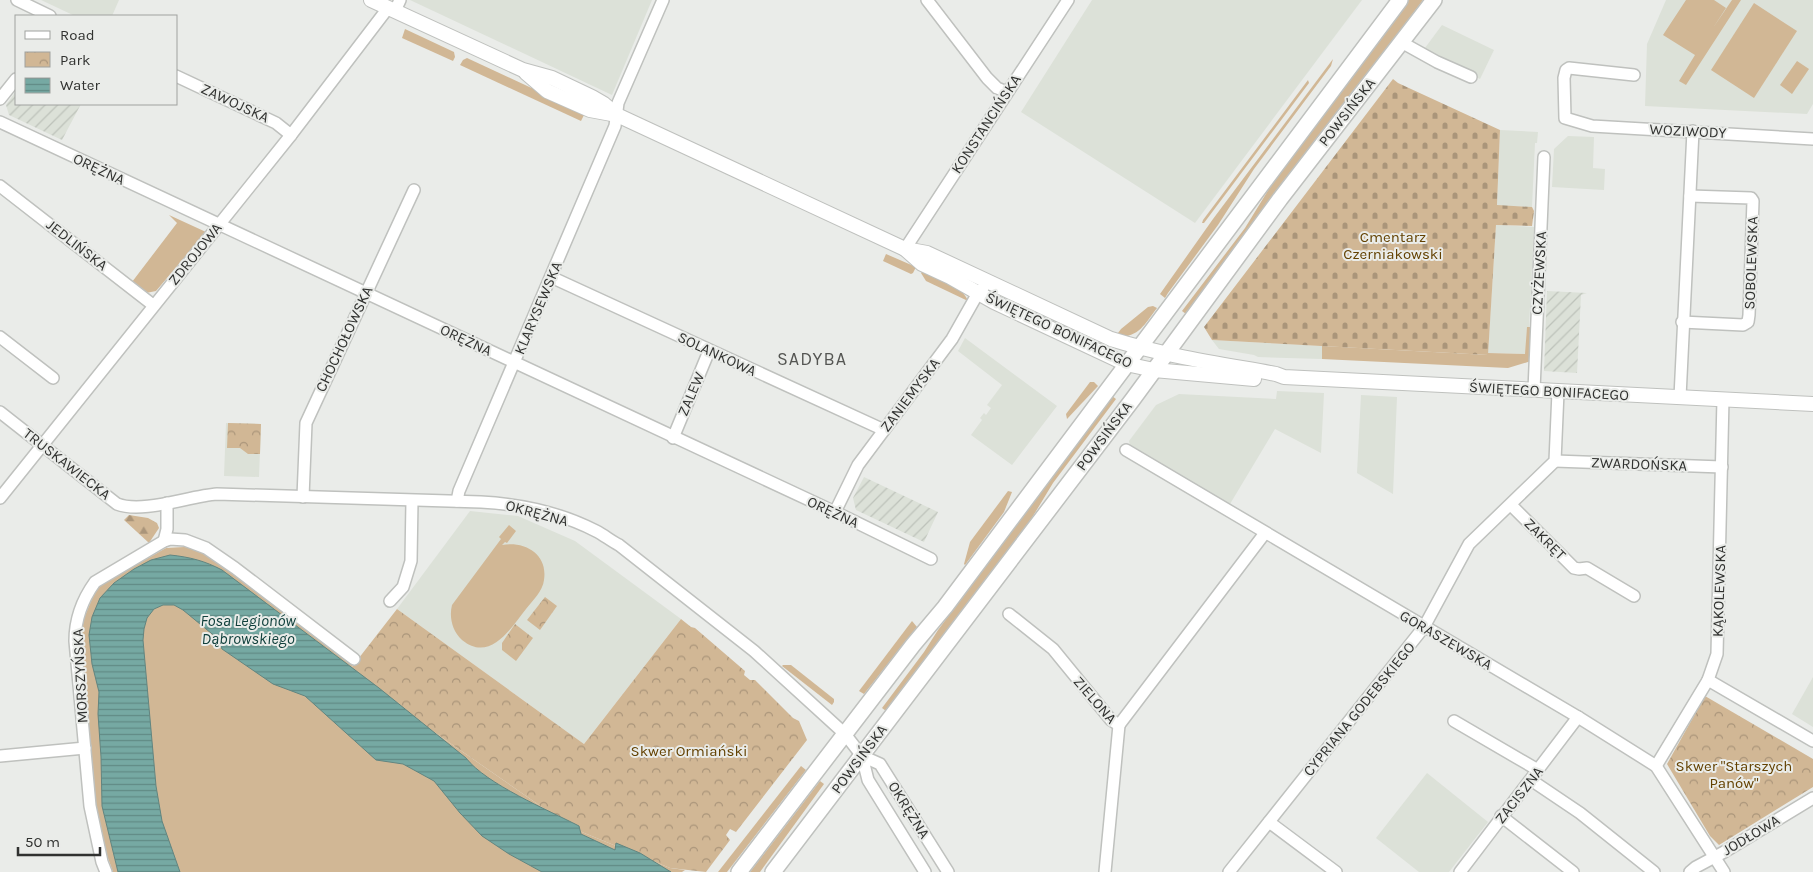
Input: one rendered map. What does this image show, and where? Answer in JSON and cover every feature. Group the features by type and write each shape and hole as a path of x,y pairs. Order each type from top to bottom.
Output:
{"main road":[{"name":"POWSIŃSKA","path":"739,872 945,606 1400,0"},
{"name":"POWSIŃSKA","path":"773,872 1154,370 1284,194 1434,0"}],"street":[{"path":"17,0 48,15"},
{"name":"ŚWIĘTEGO BONIFACEGO","path":"371,0 394,6 523,70 552,78 592,97 617,115 905,249 927,253 1111,339 1138,347 1284,377 1813,404"},
{"name":"KLARYSEWSKA","path":"457,501 459,491 615,126 618,103 663,0"},
{"path":"927,0 987,78 997,88 1007,92"},
{"name":"KONSTANCIŃSKA","path":"905,249 1068,0"},
{"name":"ZDROJOWA","path":"1,493 394,6"},
{"path":"1401,42 1471,78"},
{"name":"WOZIWODY","path":"1634,75 1569,68 1566,70 1564,78 1565,118 1592,126 1813,139"},
{"name":"ZAWOJSKA","path":"178,77 276,123 291,135"},
{"path":"0,99 15,80"},
{"name":"ORĘŻNA","path":"0,122 672,438 835,512 931,559"},
{"path":"1680,398 1682,322 1693,131"},
{"name":"CZYŻEWSKA","path":"1534,390 1544,157"},
{"name":"JEDLIŃSKA","path":"0,186 153,305"},
{"name":"CHOCHOŁOWSKA","path":"303,497 306,423 414,190"},
{"name":"SOBOLEWSKA","path":"1682,322 1743,325 1748,322 1749,315 1753,201 1751,198 1690,196"},
{"name":"ŚWIĘTEGO BONIFACEGO","path":"905,249 922,264 1126,364 1154,370 1268,380 1284,377"},
{"name":"SOLANKOWA","path":"551,277 884,430"},
{"path":"978,293 986,286 992,285"},
{"name":"ZANIEMYSKA","path":"835,512 858,465 952,339 978,293"},
{"path":"0,337 53,378"},
{"name":"ZALEW","path":"672,438 709,351"},
{"path":"1555,460 1558,392"},
{"name":"KĄKOLEWSKA","path":"1656,766 1708,680 1717,654 1723,400"},
{"name":"TRUSKAWIECKA","path":"0,412 117,504 128,508 168,503"},
{"name":"GORASZEWSKA","path":"1126,450 1578,717 1656,766 1724,872"},
{"name":"ZWARDOŃSKA","path":"1555,460 1722,468"},
{"name":"CYPRIANA GODEBSKIEGO","path":"1229,872 1424,627 1469,544 1555,460"},
{"name":"OKRĘŻNA","path":"168,503 201,495 217,494 508,504 556,515 595,531 619,545 754,651 845,734 862,756 868,780 925,872"},
{"path":"390,601 402,586 411,561 412,501"},
{"path":"164,541 168,522 168,503"},
{"name":"ZAKRĘT","path":"1511,505 1574,568 1587,568 1634,596"},
{"path":"1119,725 1265,533"},
{"path":"164,541 170,539 185,540 206,548 354,659"},
{"name":"MORSZYŃSKA","path":"106,872 102,862 90,806 75,629 82,606 95,582 164,541"},
{"name":"ZIELONA","path":"1009,614 1052,649 1111,720 1119,725 1105,872"},
{"path":"1708,680 1813,741"},
{"name":"ZACISZNA","path":"1460,872 1578,717"},
{"path":"1454,721 1538,770"},
{"path":"0,756 85,748"},
{"name":"OKRĘŻNA","path":"862,756 880,764 948,872"},
{"path":"1531,780 1580,813 1654,872"},
{"name":"JODŁOWA","path":"1690,872 1813,798"},
{"path":"1501,816 1573,872"},
{"path":"1269,822 1336,872"}],"shaded area":[{"path":"41,0 119,0 112,15 73,15"},
{"path":"410,0 652,0 612,95"},
{"path":"1092,0 1362,0 1195,223 1021,112"},
{"path":"1666,0 1813,0 1813,104 1807,114 1645,106 1647,44"},
{"path":"1442,25 1494,50 1480,79 1422,52"},
{"path":"15,92 15,105 80,105 62,140 9,115 6,105"},
{"path":"1500,130 1538,132 1537,143 1535,143 1532,207 1497,206"},
{"path":"1568,136 1594,137 1593,168 1605,169 1604,190 1552,187 1554,149"},
{"path":"1496,225 1534,227 1526,354 1488,353"},
{"path":"1547,291 1587,293 1581,295 1577,373 1544,371"},
{"path":"965,338 1057,406 1012,465 971,435 982,420 980,418 984,413 986,415 991,408 987,405 1002,385 958,351"},
{"path":"1212,340 1322,346 1322,359 1258,357 1219,349"},
{"path":"1277,391 1324,393 1321,453 1275,429 1230,504 1130,446 1129,441 1156,405 1179,394 1276,399"},
{"path":"1361,395 1397,397 1393,494 1357,473"},
{"path":"226,423 261,424 259,477 224,476"},
{"path":"864,477 938,512 924,542 856,510 853,498"},
{"path":"470,511 518,516 575,541 681,619 584,744 397,609"},
{"path":"1813,677 1813,727 1792,714"},
{"path":"1427,773 1488,822 1449,872 1419,872 1376,838"}],"green space":[{"path":"1409,0 1423,0 1186,314 1182,311 1245,228 1272,184"},
{"path":"1686,0 1714,0 1726,8 1713,28 1732,0 1741,0 1686,85 1679,81 1695,55 1663,35"},
{"path":"1754,3 1797,31 1754,98 1711,70"},
{"path":"405,29 454,52 455,57 453,61 402,38"},
{"path":"467,58 585,113 581,121 460,65"},
{"path":"1333,59 1331,66 1254,169 1218,225 1165,298 1160,294 1213,219"},
{"path":"1797,61 1809,69 1792,94 1780,85"},
{"name":"Cmentarz Czerniakowski","path":"1393,79 1500,130 1497,205 1532,207 1534,211 1532,226 1496,225 1488,355 1212,340 1204,327"},
{"path":"1308,80 1309,83 1204,223 1202,223 1203,220"},
{"path":"169,215 206,232 156,291 146,293 132,282 177,223"},
{"path":"886,254 916,267 913,273 911,274 883,261"},
{"path":"923,270 961,291 968,301 926,281 921,273"},
{"path":"1153,306 1157,308 1140,329 1130,335 1115,337 1121,329 1148,307"},
{"path":"1527,327 1532,327 1531,361 1508,368 1322,359 1322,346 1488,355 1488,353 1525,354"},
{"path":"1090,382 1094,382 1098,386 1067,419 1066,414"},
{"path":"1112,396 1116,399 1053,483 1027,526 886,711 882,708"},
{"path":"228,423 261,424 260,454 248,454 240,448 227,448"},
{"path":"1008,491 1012,492 1004,512 965,565 970,542"},
{"path":"129,515 148,518 157,523 159,528 149,543 124,520"},
{"path":"509,525 516,531 507,543 505,542 502,545 511,544 526,547 539,556 544,571 543,584 514,625 499,640 482,648 472,646 462,640 454,628 451,619 452,605 501,539 499,537"},
{"path":"166,548 196,548 206,553 353,665 348,672 572,828 670,868 685,870 682,872 113,872 101,839 94,807 80,646 81,625 97,587"},
{"path":"545,597 557,606 540,630 527,620"},
{"name":"Skwer Ormiański","path":"397,609 584,744 681,619 695,628 745,671 744,675 750,680 755,680 793,718 799,721 807,740 736,832 730,829 726,835 730,840 706,872 670,868 572,828 348,672"},
{"path":"912,621 917,627 864,694 859,691"},
{"path":"515,624 533,638 516,661 502,650 502,643"},
{"path":"791,665 834,699 832,705 782,666"},
{"name":"Skwer \"Starszych Panów\"","path":"1705,696 1813,759 1813,787 1719,845 1710,836 1667,764"},
{"path":"801,766 806,770 727,872 718,872"},
{"path":"820,781 824,784 760,872 750,872"}],"water":[{"name":"Fosa Legionów Dąbrowskiego","path":"170,555 197,560 222,570 379,688 466,758 475,768 502,787 579,826 581,834 615,850 616,843 640,853 671,872 542,872 509,854 482,836 434,781 403,764 376,760 305,696 273,684 222,649 217,638 183,610 174,605 163,605 154,609 147,618 143,640 156,786 162,821 180,872 118,872 102,806 98,714 99,692 92,664 89,635 92,617 100,598 114,583 151,560"}],"district":[{"name":"SADYBA","path":"812,359"}]}
